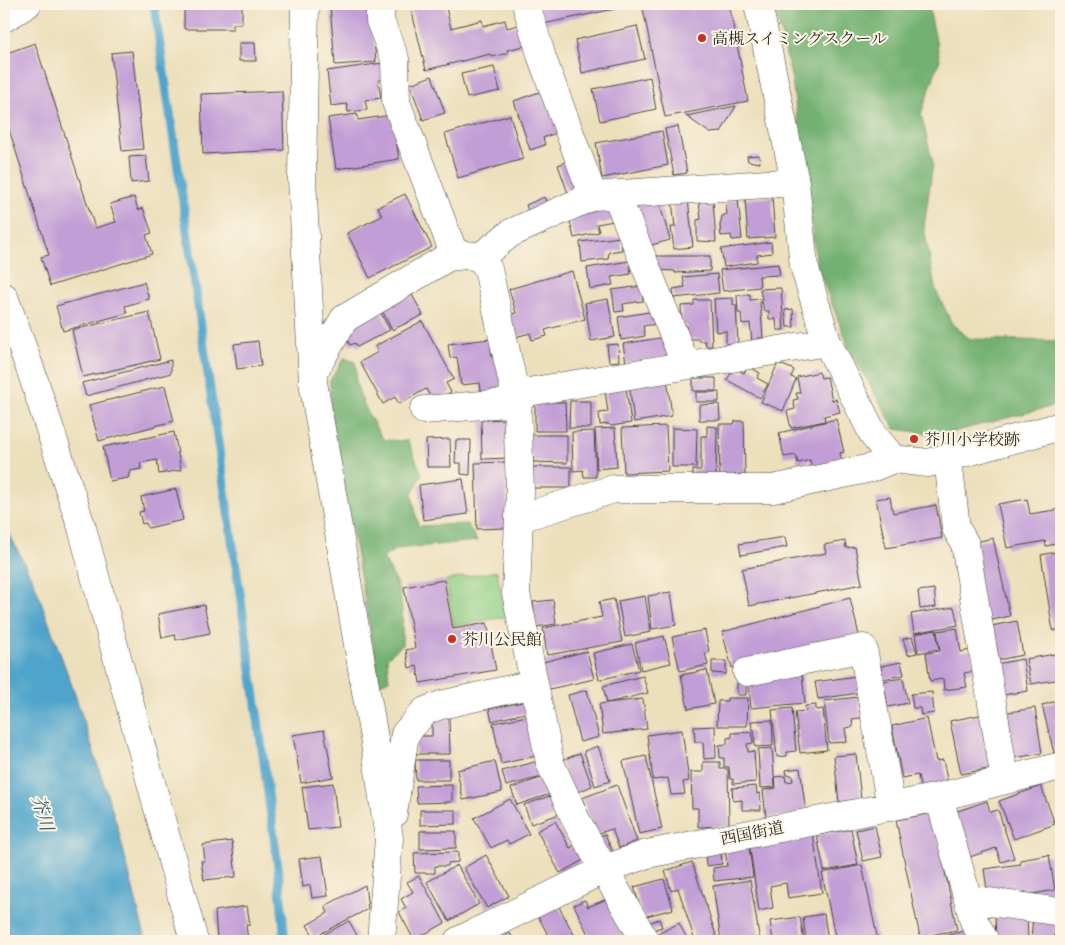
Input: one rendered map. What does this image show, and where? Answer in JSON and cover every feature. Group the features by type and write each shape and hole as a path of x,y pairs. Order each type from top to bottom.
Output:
{"street":[{"path":"4,18 27,4"},
{"path":"305,4 302,179 316,401 376,750 389,838"},
{"path":"380,4 380,21 395,59 396,102 468,256 488,269 518,402 520,518 516,593 550,763 576,822 645,941"},
{"path":"526,4 542,58 686,365"},
{"path":"758,4 796,182 804,266 826,342 874,436 893,459"},
{"path":"314,371 344,319 448,257 468,256 512,233 605,195 796,182"},
{"path":"4,297 31,371 82,528 194,941"},
{"path":"424,410 518,402 528,392 826,342"},
{"path":"520,518 614,489 773,489 871,468 893,459 928,463 948,459 1061,426"},
{"path":"948,459 956,528 965,544 1005,780"},
{"path":"747,672 863,648 891,807"},
{"path":"381,941 389,838 405,734 414,721 425,711 441,705 533,684"},
{"name":"西国街道","path":"458,941 604,869 647,854 939,797 1061,766"},
{"path":"939,797 974,922 986,941"},
{"path":"968,899 1061,912"}],"green space":[{"path":"774,4 928,4 940,59 921,114 933,163 924,227 935,288 952,324 970,339 1061,341 1061,404 941,435 895,429 850,350 817,266 792,80"},
{"path":"344,358 355,362 357,384 362,401 384,440 408,441 422,474 412,494 418,526 467,524 477,541 396,549 383,558 399,590 402,609 402,645 387,658 389,680 380,684 331,414 330,381"},
{"path":"497,571 505,617 454,626 446,580"}],"water":[{"name":"芥川","path":"4,523 35,585 75,694 117,825 146,941 10,941 4,913"}],"building":[{"path":"184,4 242,4 242,24 233,24 233,29 184,29"},
{"path":"371,4 376,62 335,65 330,5"},
{"path":"410,4 445,4 451,28 482,20 483,26 505,20 507,28 522,24 528,45 507,50 508,53 492,57 490,54 426,70"},
{"path":"539,4 633,4 633,5 543,24"},
{"path":"642,4 729,4 748,101 665,117"},
{"path":"637,26 645,59 582,73 575,40"},
{"path":"35,43 95,228 116,222 110,204 134,197 138,210 143,208 152,233 146,235 152,254 50,286 41,257 49,255 4,114 4,54"},
{"path":"239,43 255,43 256,61 239,61"},
{"path":"132,51 143,149 122,151 111,53"},
{"path":"383,63 385,79 378,80 381,98 365,100 367,110 348,112 347,104 331,106 327,71"},
{"path":"494,67 500,91 467,98 461,74"},
{"path":"432,76 445,113 423,120 410,84"},
{"path":"650,77 656,109 600,121 593,89"},
{"path":"545,90 559,132 543,138 545,145 530,150 514,101"},
{"path":"282,91 284,150 203,154 201,94"},
{"path":"736,106 721,132 710,133 686,116"},
{"path":"357,114 358,120 392,115 399,159 336,169 328,118"},
{"path":"510,115 523,159 458,178 445,134"},
{"path":"678,126 687,173 674,175 665,129"},
{"path":"662,131 668,165 602,178 596,143"},
{"path":"759,155 760,163 748,161 747,156"},
{"path":"146,156 149,181 131,183 129,157"},
{"path":"574,159 584,191 569,196 558,165"},
{"path":"405,194 432,247 370,278 347,233 382,216 378,207"},
{"path":"544,197 547,204 529,213 526,205"},
{"path":"772,197 775,237 748,239 745,199"},
{"path":"658,198 670,240 648,246 636,205"},
{"path":"688,198 693,247 674,249 671,227 675,227 672,200"},
{"path":"738,199 742,239 732,240 731,235 721,236 720,226 722,216 727,214 725,201"},
{"path":"713,200 716,242 697,241 697,220 701,219 699,202"},
{"path":"610,204 614,221 597,224 599,232 574,238 568,213"},
{"path":"621,237 622,250 609,252 608,259 582,262 580,242"},
{"path":"771,242 772,253 757,255 757,262 724,267 721,249"},
{"path":"655,256 710,256 710,271 675,273 675,271 654,270"},
{"path":"629,261 631,274 611,277 613,285 590,289 587,268"},
{"path":"778,264 780,275 759,276 760,287 723,291 720,270"},
{"path":"572,271 585,319 545,330 547,336 532,340 530,333 512,338 506,315 516,313 509,289"},
{"path":"717,274 719,293 674,298 673,289 685,287 683,277"},
{"path":"144,282 149,299 125,306 127,313 63,331 56,306"},
{"path":"642,286 643,301 623,304 624,311 615,312 612,290"},
{"path":"781,288 784,330 777,330 776,319 769,319 769,311 764,311 760,289"},
{"path":"410,291 423,315 392,330 380,306"},
{"path":"750,294 750,300 760,299 763,338 757,338 757,342 752,342 750,323 742,324 741,313 738,313 737,295"},
{"path":"733,298 733,305 736,305 738,344 726,344 726,331 716,332 714,299"},
{"path":"608,299 615,337 591,341 585,303"},
{"path":"694,300 710,300 712,346 706,346 705,341 699,341 699,339 687,339 686,325 682,326 681,306 694,305"},
{"path":"378,307 390,330 357,347 355,343 350,345 342,329"},
{"path":"793,309 794,327 787,327 785,310"},
{"path":"655,311 657,324 643,326 645,336 621,340 618,317"},
{"path":"149,312 160,359 83,377 72,330"},
{"path":"422,321 454,379 446,383 451,392 433,401 426,389 399,404 395,397 383,404 360,362 378,352 375,346"},
{"path":"665,337 668,356 626,363 623,344"},
{"path":"490,339 492,358 500,358 505,396 482,398 480,383 461,385 457,357 450,358 448,344"},
{"path":"258,341 261,366 237,369 234,344"},
{"path":"618,344 619,361 609,362 607,345"},
{"path":"171,360 171,373 86,396 82,383"},
{"path":"778,363 794,370 791,377 796,379 783,411 761,402"},
{"path":"748,366 760,373 757,378 768,384 760,398 727,380 734,368 744,373"},
{"path":"819,372 821,378 827,377 832,400 836,399 840,412 824,416 825,421 791,428 787,411 795,409 793,400 798,399 796,393 800,393 797,377"},
{"path":"693,378 716,378 716,391 693,391"},
{"path":"667,379 672,416 634,422 629,384"},
{"path":"165,386 174,421 99,441 89,405"},
{"path":"626,388 631,423 611,426 609,424 600,425 599,413 608,412 605,391"},
{"path":"696,392 719,392 719,402 696,402"},
{"path":"570,401 591,401 591,428 569,428"},
{"path":"535,402 565,402 566,431 535,431"},
{"path":"719,404 720,420 699,420 699,405"},
{"path":"509,419 510,458 482,459 481,420"},
{"path":"836,419 844,452 840,453 843,466 813,474 810,460 798,463 796,455 784,457 779,433"},
{"path":"735,421 744,421 745,475 734,475 734,483 720,484 719,424 734,424"},
{"path":"666,426 668,471 624,473 622,428"},
{"path":"707,426 717,427 716,480 693,480 693,470 701,470 701,436 707,436"},
{"path":"615,428 617,467 597,469 595,429"},
{"path":"672,428 697,429 696,467 672,467"},
{"path":"594,431 596,477 584,477 583,470 573,471 572,432"},
{"path":"174,432 181,470 159,474 157,460 140,463 141,469 130,471 128,478 110,481 103,447"},
{"path":"529,435 567,435 567,463 533,462 533,455 529,455"},
{"path":"450,439 451,467 427,467 426,440"},
{"path":"456,440 471,440 470,475 461,474 461,463 455,463"},
{"path":"506,462 507,528 477,529 475,463"},
{"path":"533,467 571,467 571,488 533,488"},
{"path":"463,479 468,514 423,520 419,485"},
{"path":"176,489 183,520 148,528 146,523 142,524 139,512 144,511 141,497"},
{"path":"890,497 893,513 936,505 942,538 886,548 876,499"},
{"path":"1027,499 1030,514 1061,509 1061,543 1046,546 1045,541 1007,548 998,504"},
{"path":"785,537 787,547 741,555 739,544"},
{"path":"993,538 1010,616 984,622 967,544"},
{"path":"845,541 846,548 855,547 862,584 749,606 742,569 826,553 824,545"},
{"path":"1061,551 1061,629 1053,631 1041,555"},
{"name":"芥川公民館","path":"444,580 453,629 487,623 496,670 420,683 417,666 409,668 406,650 415,648 404,587"},
{"path":"934,589 936,607 920,609 918,591"},
{"path":"671,592 676,625 652,629 648,596"},
{"path":"645,596 651,632 625,637 618,601"},
{"path":"850,598 859,635 732,668 722,632"},
{"path":"614,599 622,642 547,655 543,628 602,617 599,602"},
{"path":"553,600 556,624 536,627 533,602"},
{"path":"204,605 210,633 176,640 175,635 162,638 158,614"},
{"path":"954,607 958,625 914,633 911,614"},
{"path":"1017,621 1023,655 992,661 986,627"},
{"path":"957,628 961,652 971,650 975,671 964,673 967,687 944,690 943,679 930,681 926,653 940,651 937,631"},
{"path":"705,630 709,652 705,653 708,665 680,671 672,637"},
{"path":"936,630 939,649 918,653 915,634"},
{"path":"664,636 671,663 641,670 635,643"},
{"path":"912,637 917,653 908,655 903,639"},
{"path":"632,644 639,670 599,680 593,653"},
{"path":"587,651 594,679 545,690 539,663"},
{"path":"1061,653 1061,679 1031,684 1026,659"},
{"path":"1023,659 1028,691 996,696 991,665"},
{"path":"712,661 726,661 726,674 712,673"},
{"path":"901,662 904,675 883,679 881,666"},
{"path":"707,670 714,704 688,709 681,675"},
{"path":"802,673 805,703 751,708 748,677"},
{"path":"643,676 648,693 607,703 603,686"},
{"path":"856,676 859,693 818,699 815,682"},
{"path":"903,678 908,703 888,707 883,681"},
{"path":"737,683 746,683 746,695 737,695"},
{"path":"587,690 599,737 580,742 568,695"},
{"path":"932,692 934,713 921,715 920,708 913,708 911,694"},
{"path":"858,697 861,718 852,719 853,727 845,728 847,742 829,743 824,701"},
{"path":"727,698 748,698 747,726 717,726 718,701 727,701"},
{"path":"643,699 647,729 603,734 599,704"},
{"path":"1061,700 1061,751 1054,753 1042,705"},
{"path":"527,701 529,712 492,721 489,709"},
{"path":"816,705 816,710 823,709 827,750 800,753 795,712 806,711 805,706"},
{"path":"792,708 796,751 787,752 787,756 777,757 772,710"},
{"path":"1035,708 1042,753 1010,759 1002,713"},
{"path":"989,713 999,767 961,774 950,721"},
{"path":"527,716 536,756 501,764 493,723"},
{"path":"432,718 449,718 450,754 416,754 416,736 432,736"},
{"path":"927,718 936,761 943,760 948,784 921,790 918,775 902,778 892,726"},
{"path":"772,720 773,746 755,747 754,729 752,729 751,721"},
{"path":"715,726 716,758 704,759 703,742 695,742 694,727"},
{"path":"324,730 333,777 301,783 293,735"},
{"path":"682,730 689,781 683,782 685,794 671,795 668,778 653,780 647,735"},
{"path":"752,732 753,743 747,744 748,752 754,751 756,782 733,784 733,779 730,779 729,767 724,767 724,758 720,758 719,745 727,744 727,738 732,737 732,733"},
{"path":"598,746 610,781 595,786 584,751"},
{"path":"772,748 775,787 760,788 758,749"},
{"path":"580,753 592,786 573,794 560,761"},
{"path":"856,754 861,799 839,802 834,756"},
{"path":"646,756 662,829 639,834 623,761"},
{"path":"415,760 449,760 449,780 416,780"},
{"path":"542,760 546,776 506,786 502,771"},
{"path":"495,761 502,792 463,800 457,770"},
{"path":"703,762 720,762 720,769 728,769 729,826 698,827 698,808 692,808 691,772 703,772"},
{"path":"800,768 806,813 766,818 763,790 776,788 775,777 785,776 786,782 793,781 792,775 787,775 786,770"},
{"path":"547,776 553,793 517,805 511,788"},
{"path":"333,783 338,827 308,830 302,787"},
{"path":"452,785 452,802 417,803 416,786"},
{"path":"617,785 637,841 619,848 612,829 596,834 582,798"},
{"path":"756,786 757,794 760,793 761,810 742,810 742,800 733,801 732,788"},
{"path":"1041,786 1055,824 1014,839 999,801"},
{"path":"559,793 565,812 531,824 524,805"},
{"path":"510,799 529,834 509,844 507,840 491,848 474,818"},
{"path":"987,801 990,812 998,810 1014,858 1001,862 996,848 967,858 952,813"},
{"path":"420,810 456,810 456,824 420,825"},
{"path":"933,813 957,930 920,937 896,820"},
{"path":"555,821 570,848 578,843 587,858 560,873 537,831"},
{"path":"875,826 882,857 863,861 856,830"},
{"path":"851,829 858,865 824,871 817,835"},
{"path":"420,831 456,831 456,848 420,849"},
{"path":"605,834 613,852 603,856 595,838"},
{"path":"813,834 822,893 788,898 786,883 770,886 773,908 759,911 749,842"},
{"path":"232,841 236,877 204,880 201,861 205,861 203,845"},
{"path":"749,846 753,877 714,881 713,868 727,866 725,848"},
{"path":"721,850 722,864 706,866 705,852"},
{"path":"458,852 458,862 448,863 448,866 435,866 435,873 415,873 414,853"},
{"path":"486,855 509,896 487,908 464,868"},
{"path":"1049,855 1055,890 1027,895 1026,892 988,897 984,869 1021,864 1020,860"},
{"path":"322,856 328,896 312,898 310,885 303,887 299,859"},
{"path":"692,862 718,941 695,941 678,888 671,891 665,871"},
{"path":"457,865 479,904 449,921 427,882"},
{"path":"862,865 878,941 836,941 822,873"},
{"path":"419,876 445,923 414,940 399,912 406,908 401,899 413,892 407,882"},
{"path":"664,879 673,909 643,917 634,887"},
{"path":"750,880 760,941 721,941 713,886"},
{"path":"365,885 368,909 314,937 307,925 328,913 325,906"},
{"path":"609,898 625,934 610,941 591,941 574,905 585,900 588,907"},
{"path":"558,905 577,940 551,941 538,916"},
{"path":"247,906 250,925 246,925 248,940 217,941 215,911"},
{"path":"1027,913 1028,941 996,941 995,914"},
{"path":"824,914 828,941 806,941 803,917"},
{"path":"1033,915 1056,917 1054,941 1031,941"},
{"path":"800,917 804,941 773,941 770,921"},
{"path":"659,919 662,927 649,931 646,924"},
{"path":"349,921 358,937 350,941 312,941"},
{"path":"679,923 688,941 661,941 658,934"},
{"path":"972,929 975,941 945,941 944,936"},
{"path":"510,933 514,941 493,941"},
{"path":"942,937 943,941 926,941 926,940"}],"waterway":[{"path":"154,4 255,697 278,867 285,941"}],"place":[{"name":"高槻スイミングスクール","path":"702,38"},
{"name":"芥川小学校跡","path":"914,439"},
{"name":"芥川公民館","path":"452,639"}]}
